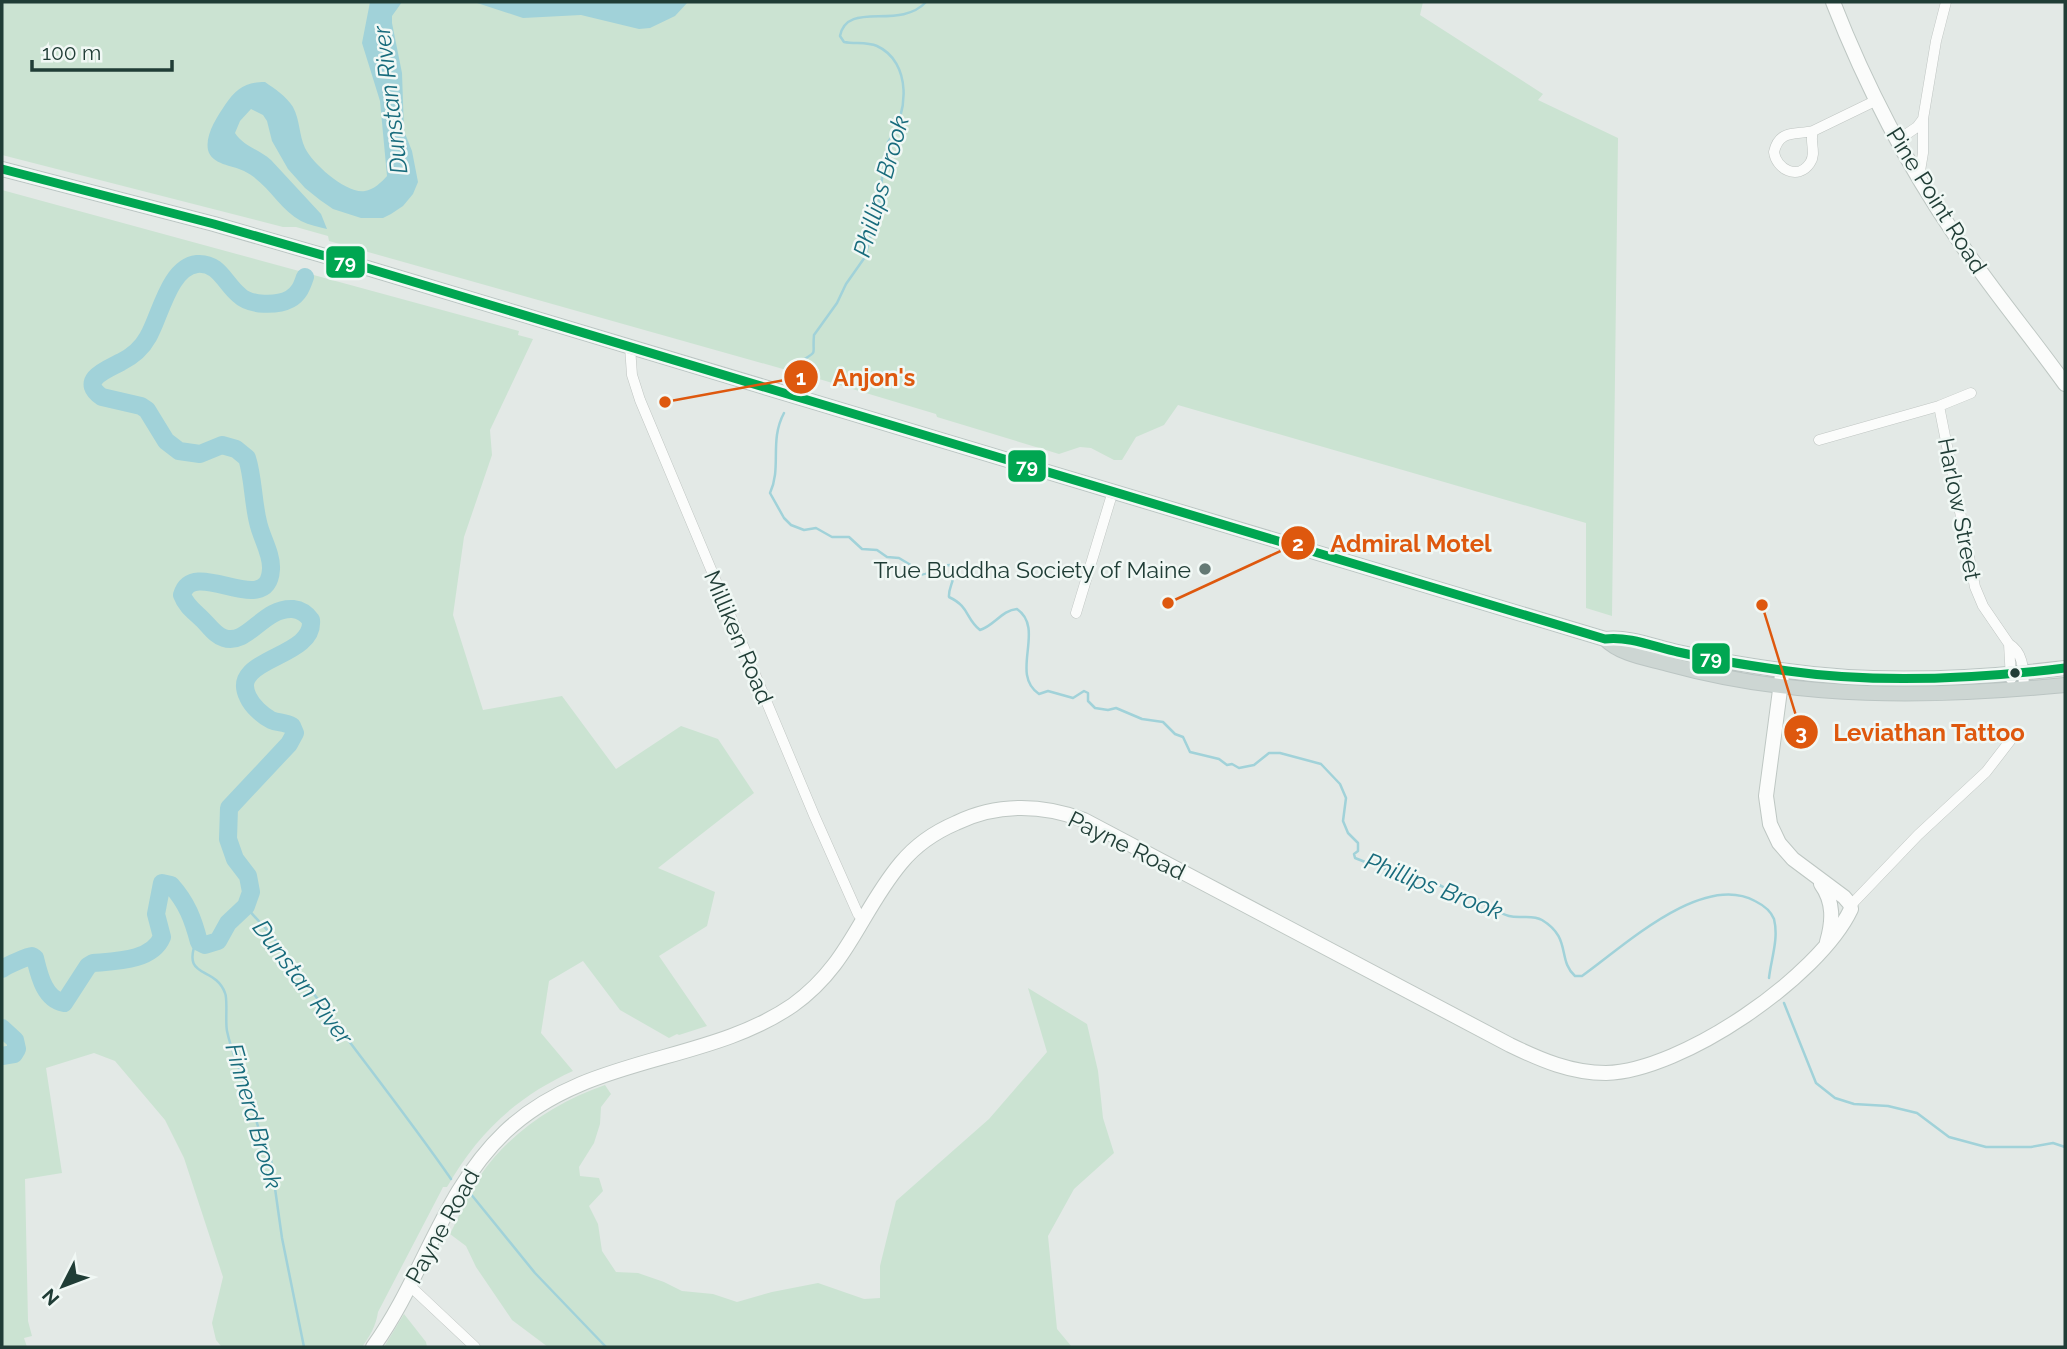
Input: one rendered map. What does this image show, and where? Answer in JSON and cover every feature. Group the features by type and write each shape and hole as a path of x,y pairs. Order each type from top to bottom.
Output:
{"main road":[{"name":"Pine Point Road","path":"1833,2 1877,100 1919,177 1958,240 2065,384"},
{"path":"2,169 214,224 1605,639 1618,638 1681,653 1820,676 1906,679 2065,668"},
{"path":"1605,639 1614,649 1679,667 1816,691 1911,695 2065,685"},
{"path":"1783,670 1767,783 1767,814 1772,830 1783,848 1851,905"},
{"name":"Payne Road","path":"373,1347 464,1181 508,1129 545,1102 584,1082 724,1037 785,1010 804,996 834,966 900,864 937,832 992,811 1015,807 1047,809 1076,817 1531,1055 1562,1067 1595,1072 1623,1070 1652,1062 1713,1035 1783,988 1826,947 1848,915 1851,905"},
{"path":"1816,877 1831,904 1831,927 1826,947"}],"street":[{"path":"1919,177 1923,153 1923,119 1936,41 1946,2"},
{"path":"1813,131 1812,158 1808,166 1795,172 1782,168 1774,156 1774,147 1779,139 1787,134 1813,131 1877,100"},
{"path":"1898,140 1917,127 1923,119"},
{"name":"Milliken Road","path":"630,347 632,375 645,411 814,815 858,914 864,921"},
{"path":"1819,440 1939,406 1970,393"},
{"name":"Harlow Street","path":"1939,406 1975,587 1983,606 2009,644 2016,648 2023,662 2017,673 2018,690"},
{"path":"1076,613 1113,491"},
{"path":"1851,905 1918,835 1986,772 2013,737"},
{"path":"409,1285 475,1347"}],"green space":[{"path":"2,2 1423,2 1420,15 1543,94 1538,100 1618,138 1612,616 1586,608 1586,523 1178,405 1164,425 1136,437 1122,460 1114,460 1091,448 1080,447 1059,454 809,376 801,377 790,371 329,241 328,236 296,227 283,227 2,155"},
{"path":"2,190 519,331 518,335 533,339 490,430 492,455 464,537 453,615 483,710 562,696 616,769 681,726 718,739 754,793 658,868 715,892 707,926 659,956 707,1026 669,1038 620,1010 583,961 549,981 541,1033 573,1071 534,1092 500,1119 485,1133 447,1187 443,1187 362,1347 221,1346 216,1340 212,1323 223,1277 184,1158 165,1120 115,1061 94,1053 46,1068 62,1173 25,1179 28,1321 32,1336 24,1338 27,1347 2,1347"},
{"path":"1028,988 1087,1024 1098,1071 1103,1118 1114,1153 1074,1189 1048,1236 1057,1329 1072,1347 548,1347 512,1320 476,1267 466,1246 450,1234 475,1183 505,1146 535,1120 569,1100 605,1085 611,1094 601,1107 600,1124 594,1143 579,1167 580,1176 599,1178 603,1191 589,1206 598,1224 602,1251 616,1272 638,1273 682,1291 713,1294 737,1302 818,1283 864,1299 880,1298 880,1266 896,1201 989,1119 1047,1052"},
{"path":"404,1314 426,1342 427,1347 384,1347"}],"water":[{"path":"370,2 402,2 392,16 392,23 402,73 404,131 412,151 418,182 413,194 403,206 383,218 361,218 333,209 305,188 288,169 272,141 263,115 251,109 240,121 235,133 242,141 271,160 321,214 327,229 301,221 252,176 214,159 208,150 208,138 215,121 233,95 246,85 265,82 284,96 293,107 305,148 322,169 340,183 357,191 368,190 380,183 387,176 380,101 362,43"},
{"path":"474,2 688,2 675,16 650,28 639,29 581,15 523,18"}],"waterway":[{"name":"Phillips Brook","path":"796,374 800,362 813,352 814,335 865,257 878,209 883,171 889,153 888,142 895,130 903,104 901,76 888,54 877,46 844,42 840,36 845,25 853,20 902,14 915,10 926,2"},
{"name":"Dunstan River","path":"2,969 32,956 47,991 57,1001 64,1003 88,966 142,955 157,945 162,937 156,914 162,883 171,885 181,898 192,919 199,942 205,945 218,941 228,923 246,906 251,892 248,876 235,859 228,839 229,808 289,744 295,733 292,726 264,716 252,704 245,684 250,674 260,665 300,643 309,633 311,620 298,610 282,610 264,619 241,637 233,639 218,635 191,609 182,595 189,585 200,581 244,590 257,589 267,583 271,563 258,522 247,458 236,449 222,445 200,454 179,451 166,441 147,410 141,406 102,397 93,385 97,376 129,358 143,345 172,283 187,267 197,264 211,266 244,299 264,304 278,303 293,297 300,290 305,277"},
{"name":"Phillips Brook","path":"784,413 777,434 775,473 770,493 784,518 791,525 804,530 816,528 832,537 849,537 862,549 877,550 887,557 899,558 914,567 919,575 950,565 954,573 949,597 961,605 980,630 1007,612 1017,609 1025,618 1028,628 1027,675 1039,694 1048,691 1073,698 1084,691 1088,693 1088,701 1095,708 1116,708 1142,719 1163,722 1175,734 1183,737 1190,752 1219,759 1227,765 1232,764 1239,768 1254,765 1269,753 1280,753 1321,764 1340,784 1346,798 1343,821 1348,833 1358,843 1355,858 1383,869 1397,868 1404,875 1435,883 1460,895 1475,897 1505,915 1542,920 1557,934 1566,963 1575,976 1582,976 1641,932 1688,904 1711,896 1734,895 1761,904 1774,919 1775,941 1769,978"},
{"name":"Dunstan River","path":"246,906 274,938 451,1179"},
{"name":"Finnerd Brook","path":"197,939 193,961 196,967 220,984 225,993 226,1027 233,1053 271,1160 282,1238 304,1347"},
{"name":"Phillips Brook","path":"1784,1003 1816,1083 1835,1098 1854,1104 1888,1106 1917,1113 1949,1137 1986,1147 2031,1147 2053,1143 2065,1147"},
{"path":"2,1028 15,1040 17,1049 14,1054 2,1056"},
{"name":"Dunstan River","path":"470,1193 535,1273 606,1347"}],"transit line":[{"name":"79","path":"2,169 214,224 367,268 1605,639 1633,640 1692,655 1761,667 1857,678 1961,677 2065,668"}],"place":[{"name":"Anjon's","path":"665,402"},
{"name":"True Buddha Society of Maine","path":"1205,569"},
{"name":"Admiral Motel","path":"1168,603"},
{"name":"Leviathan Tattoo","path":"1762,605"}]}
